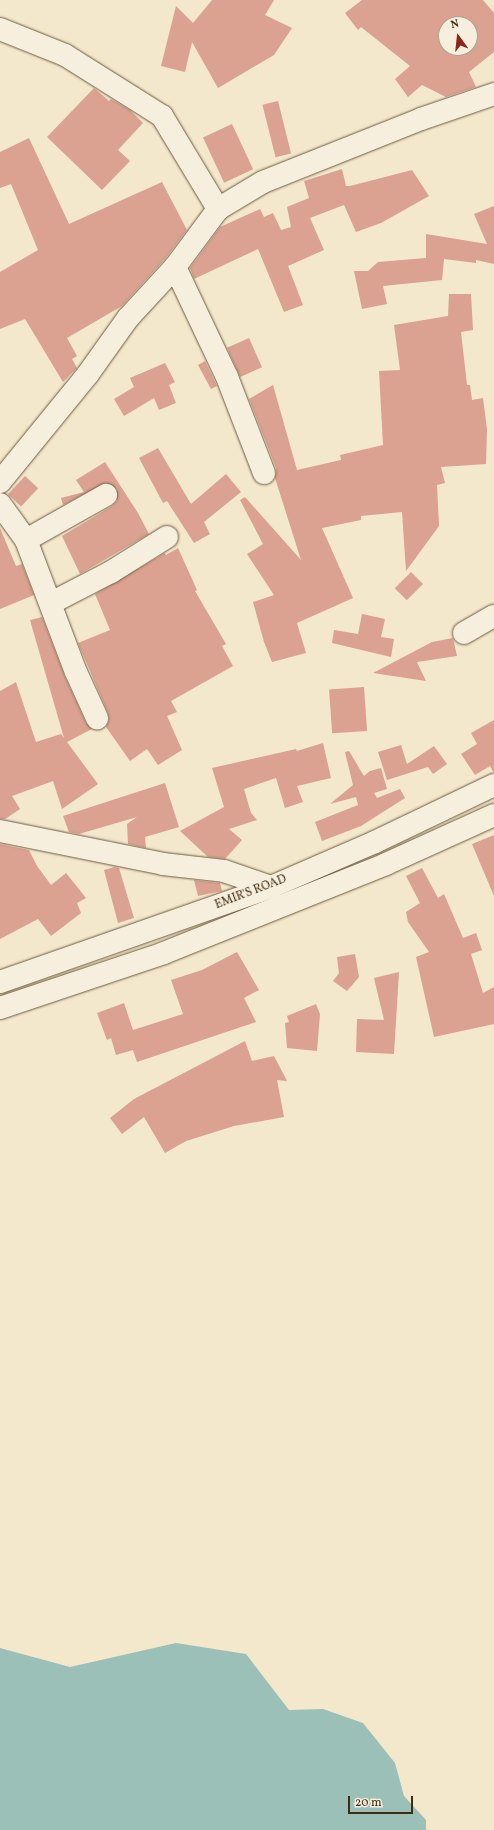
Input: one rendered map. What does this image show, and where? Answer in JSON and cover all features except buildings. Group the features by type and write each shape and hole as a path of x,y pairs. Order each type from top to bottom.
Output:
{"street":[{"path":"0,29 65,55 162,116 218,209"},
{"path":"0,482 88,374 128,318 175,267 218,209 263,182 421,119 494,94"},
{"path":"175,267 227,377 264,473"},
{"path":"26,540 106,495"},
{"path":"0,504 26,540 76,672 97,718"},
{"path":"51,603 111,572 167,537"},
{"path":"464,633 494,616"},
{"name":"EMIR'S ROAD","path":"0,982 270,887 375,842 494,785"},
{"name":"EMIR'S ROAD","path":"0,1008 164,953 386,864 494,815"},
{"path":"0,831 163,864 224,871 270,887"}],"water":[{"path":"176,1643 246,1654 289,1710 323,1709 363,1723 395,1763 404,1796 426,1820 426,1830 0,1830 0,1648 70,1667"}]}
